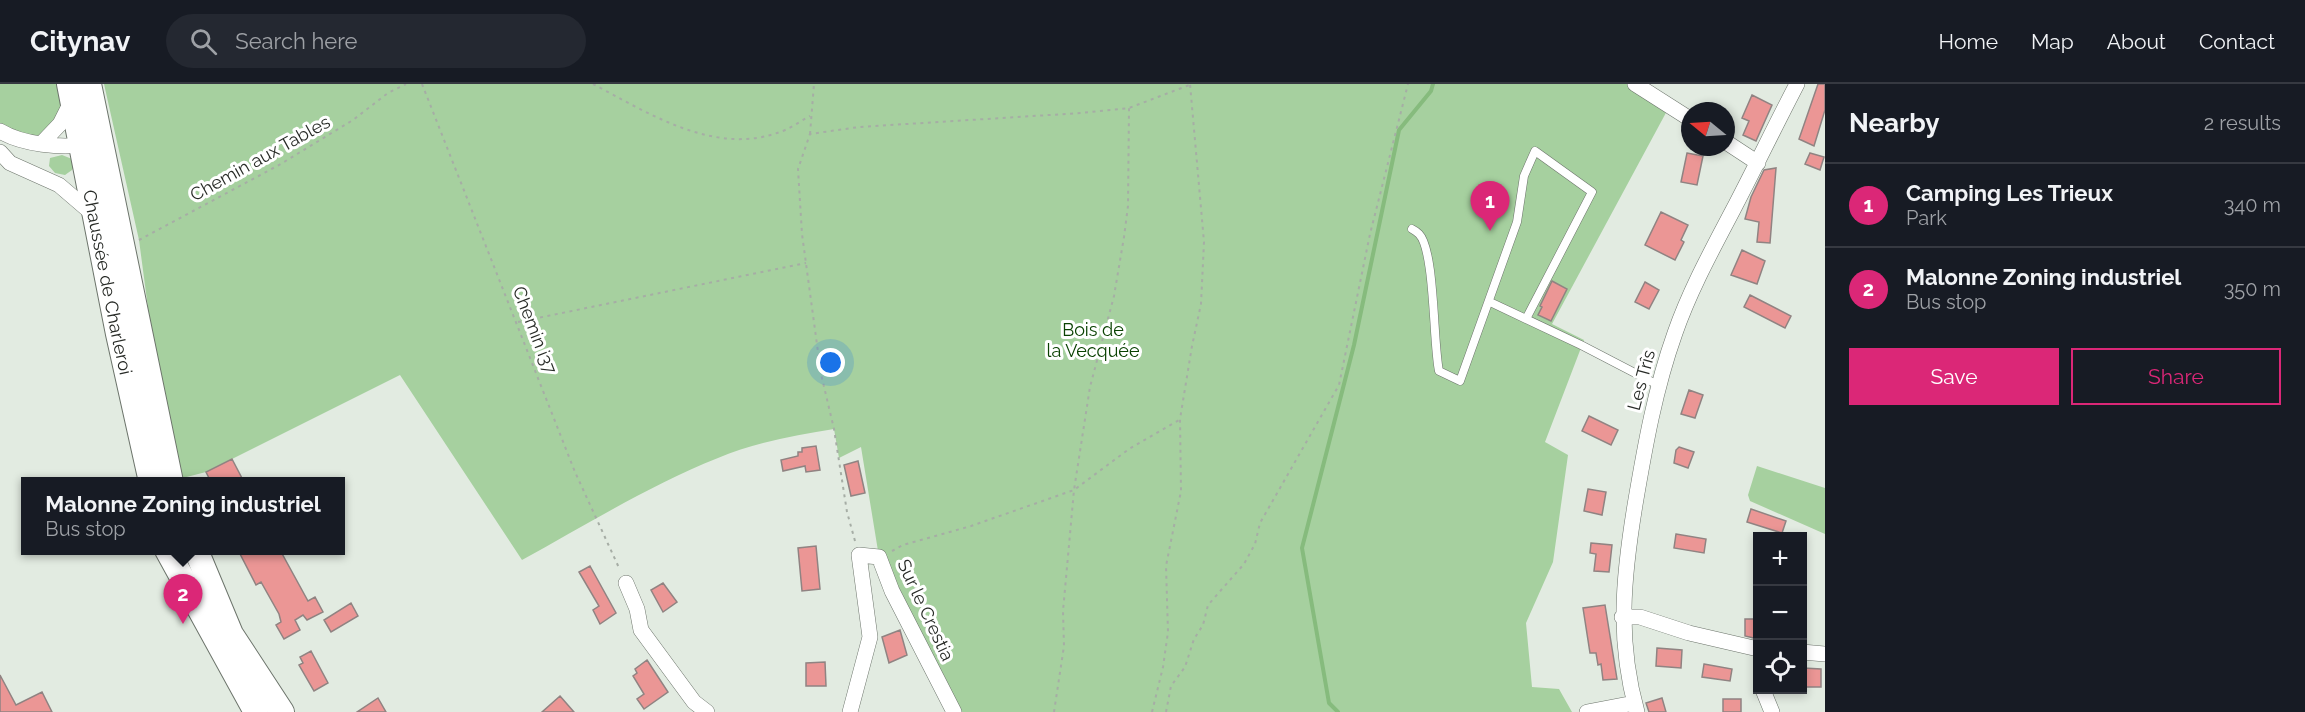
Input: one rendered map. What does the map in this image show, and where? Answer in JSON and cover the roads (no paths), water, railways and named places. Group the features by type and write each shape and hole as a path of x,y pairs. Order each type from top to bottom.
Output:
{"main road":[{"name":"Chaussée de Charleroi","path":"77,89 99,184 122,246 170,477"},
{"name":"Chaussée de Charleroi","path":"99,184 94,215 150,477"},
{"path":"170,555 256,712"},
{"path":"198,555 231,634 282,712"}],"street":[{"path":"1635,84 1681,113"},
{"name":"Les Trîs","path":"1635,708 1622,617 1629,539 1658,385 1675,331 1696,281 1797,84"},
{"path":"41,144 60,124 77,89"},
{"path":"0,131 14,139 41,144 91,143"},
{"path":"1735,148 1758,163"},
{"path":"0,152 10,163 59,185 94,215"},
{"path":"59,185 99,184"},
{"name":"Sur le Crestia","path":"850,712 870,637 859,555 879,557 892,591 954,712"},
{"path":"626,583 637,609 640,630 694,702 707,712"},
{"path":"1622,617 1640,617 1753,653"},
{"path":"1807,652 1825,654"},
{"path":"1764,694 1772,712"},
{"path":"1587,712 1635,708"}],"lane":[{"path":"1412,229 1420,234 1430,269 1438,371 1460,381 1517,222 1524,176 1535,151 1592,192 1526,320"},
{"path":"1490,302 1658,385"}],"waterway":[{"path":"1338,712 1329,703 1302,548 1354,345 1399,130 1431,91 1433,84"}],"place":[{"name":"Camping Les Trieux","path":"1490,231"},
{"name":"Malonne Zoning industriel","path":"183,624"}],"park label":[{"name":"Bois de la Vecquée","path":"1093,339"}]}
